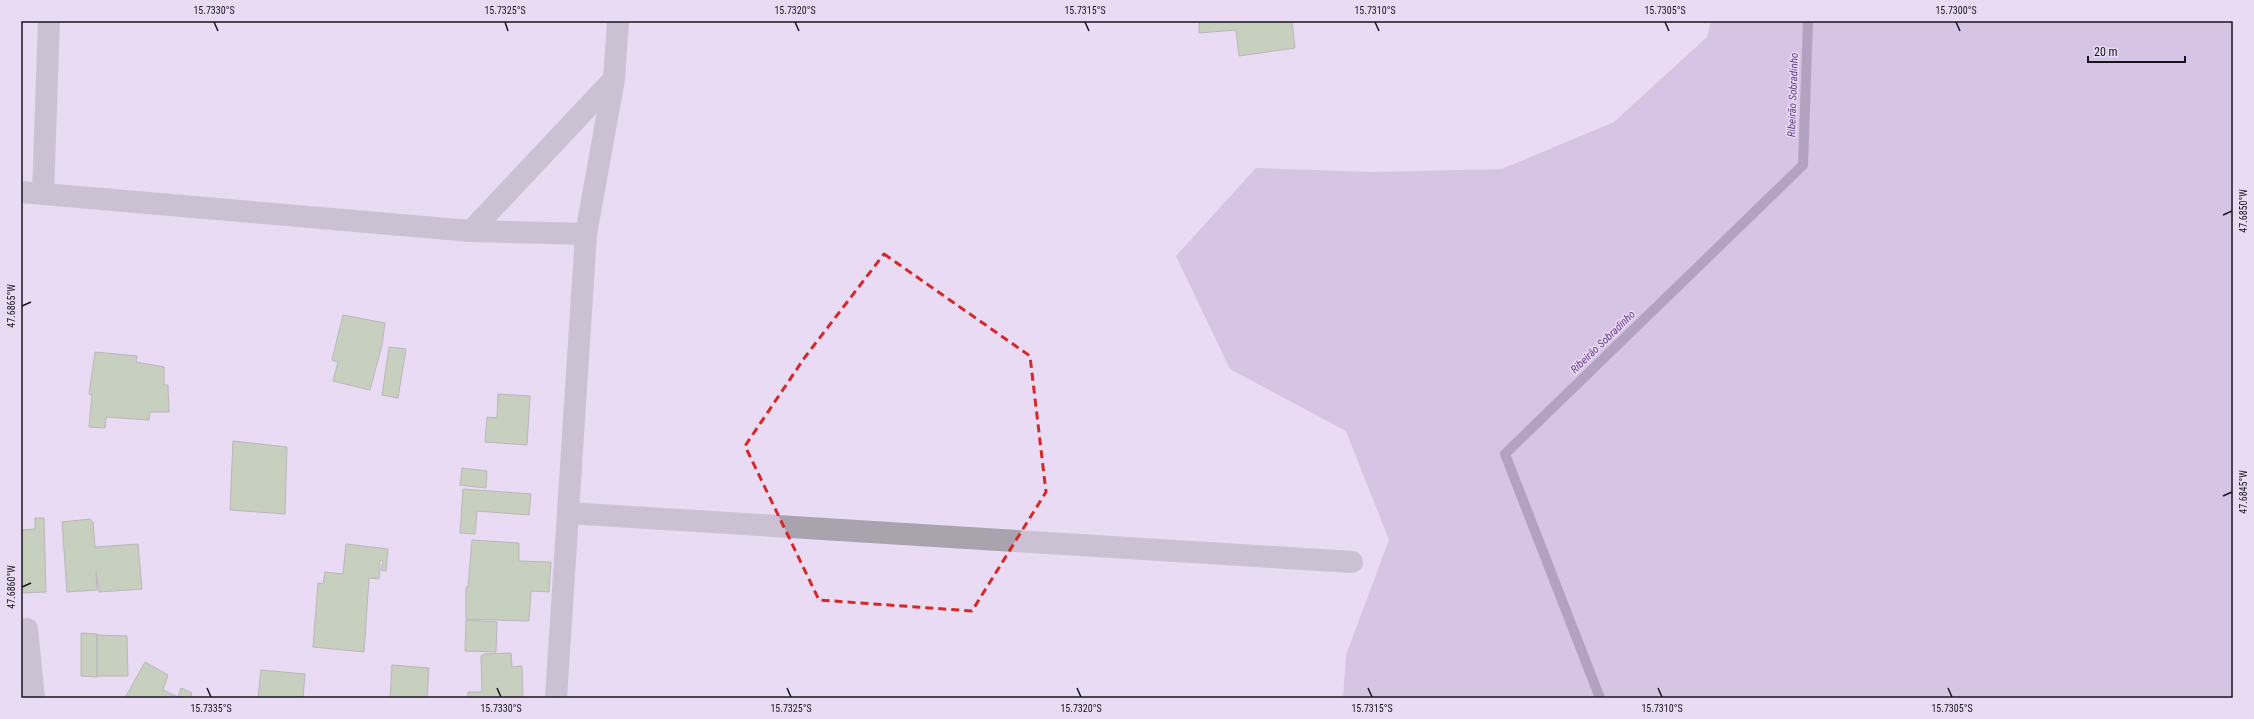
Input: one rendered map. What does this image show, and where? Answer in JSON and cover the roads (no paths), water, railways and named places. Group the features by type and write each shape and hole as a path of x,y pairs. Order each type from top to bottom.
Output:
{"street":[{"path":"43,194 49,21"},
{"path":"556,698 586,234 614,79 618,21"},
{"path":"471,231 614,79"},
{"path":"21,192 471,231 586,234"},
{"path":"568,513 1352,562"},
{"path":"28,629 34,698"}],"waterway":[{"name":"Ribeirão Sobradinho","path":"1600,698 1505,454 1803,165 1808,21"}]}
